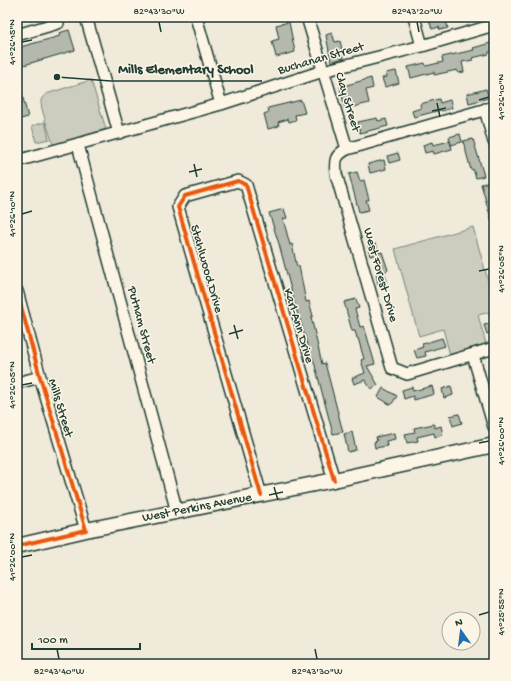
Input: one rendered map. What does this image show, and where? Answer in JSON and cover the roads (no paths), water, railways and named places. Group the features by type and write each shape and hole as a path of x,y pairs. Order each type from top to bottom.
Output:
{"main road":[{"name":"West Perkins Avenue","path":"17,546 86,530 334,480 494,445"}],"street":[{"path":"17,35 58,23 57,17"},
{"path":"86,17 119,133"},
{"path":"196,17 221,104"},
{"name":"Clay Street","path":"307,17 347,149"},
{"path":"414,17 422,46"},
{"name":"Buchanan Street","path":"17,161 221,104 324,71 422,46 494,25"},
{"path":"347,149 489,108 494,142"},
{"name":"Putnam Street","path":"78,145 177,512"},
{"name":"West Forest Drive","path":"347,149 340,152 335,160 336,174 392,368 407,374 473,354"},
{"name":"Karl-Ann Drive","path":"238,181 246,185 334,480"},
{"name":"Stahlwood Drive","path":"238,181 185,196 178,207 261,495"},
{"name":"Mills Street","path":"17,291 40,377 86,530"},
{"path":"494,348 473,354 494,427"},
{"path":"17,383 40,377"}],"place":[{"name":"Mills Elementary School","path":"57,77"}]}
